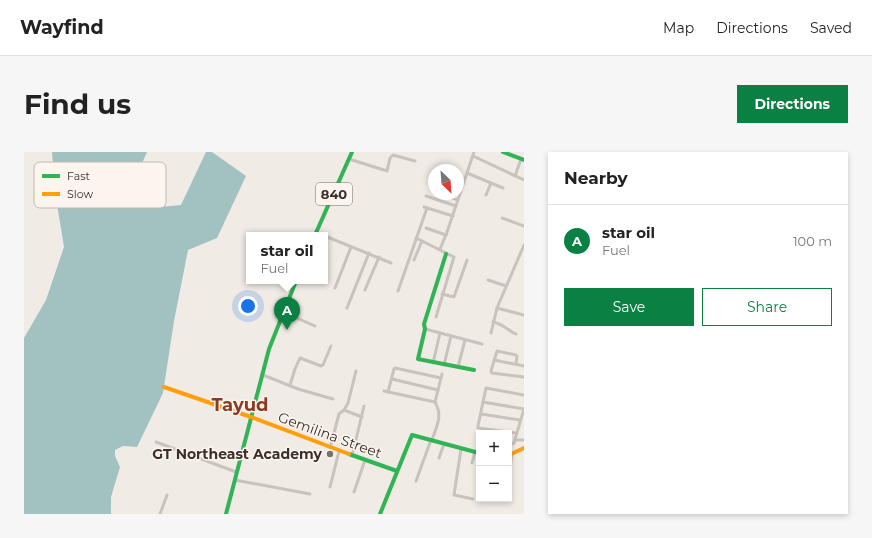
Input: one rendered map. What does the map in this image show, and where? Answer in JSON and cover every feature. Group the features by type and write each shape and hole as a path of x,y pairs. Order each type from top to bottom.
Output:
{"main road":[{"name":"840","path":"317,232 352,152"},
{"path":"506,152 523,160"},
{"path":"446,254 424,324 425,329 418,359 474,370"},
{"path":"226,514 269,349 295,284"},
{"name":"Gemilina Street","path":"164,387 251,417 339,452 397,471"},
{"path":"380,514 412,435 476,452"},
{"path":"512,453 524,448"}],"street":[{"path":"464,182 474,154 524,180"},
{"path":"349,159 387,171 390,158 393,155 415,161"},
{"path":"515,176 523,160"},
{"path":"467,173 503,188"},
{"path":"486,195 491,183"},
{"path":"426,196 456,206"},
{"path":"440,249 458,200"},
{"path":"398,291 426,207 453,216"},
{"path":"502,218 524,226"},
{"path":"426,228 446,235"},
{"path":"328,237 391,263"},
{"path":"416,238 454,257 436,317"},
{"path":"414,260 422,241"},
{"path":"491,333 497,308 524,245"},
{"path":"335,288 352,247"},
{"path":"347,308 369,253"},
{"path":"365,290 379,257"},
{"path":"442,294 454,297 467,260"},
{"path":"488,280 506,286"},
{"path":"497,308 524,315"},
{"path":"283,312 315,326"},
{"path":"493,322 503,324 507,330 516,334"},
{"path":"425,329 482,344"},
{"path":"433,363 440,333"},
{"path":"444,365 451,336"},
{"path":"458,368 465,340"},
{"path":"290,385 300,358 321,366 323,365 331,346"},
{"path":"516,364 516,355 497,351 491,371 492,373 524,378"},
{"path":"494,360 524,366"},
{"path":"388,392 394,369 396,368 441,376 435,402 440,414 432,440 416,481"},
{"path":"330,448 339,414 344,410 348,403 356,371"},
{"path":"262,374 298,389 333,399"},
{"path":"392,379 438,390"},
{"path":"516,433 478,428 485,389 487,388 524,395"},
{"path":"384,391 435,402"},
{"path":"483,402 524,409 516,433 516,440"},
{"path":"352,456 364,406"},
{"path":"344,410 362,417"},
{"path":"481,414 520,420"},
{"path":"512,444 516,440 524,440"},
{"path":"156,442 236,472"},
{"path":"439,458 444,444"},
{"path":"461,449 454,495 473,499"},
{"path":"330,486 339,452"},
{"path":"472,463 476,454"},
{"path":"354,492 365,460"},
{"path":"234,480 310,494"},
{"path":"160,514 167,495"}],"water":[{"path":"52,152 147,152 143,162 53,162"},
{"path":"206,152 212,152 246,176 217,238 188,250 174,321 163,393 137,447 123,446 115,450 115,456 120,467 111,497 111,514 24,514 24,338 46,300 64,247 58,208 166,208 166,206 181,205"}],"traffic: fast":[{"path":"316,232 352,152"},
{"path":"503,152 524,160"},
{"path":"446,254 424,324 425,329 418,359 474,370"},
{"path":"226,514 269,349 295,284"},
{"path":"380,514 412,435 476,452"},
{"path":"349,454 397,471"}],"traffic: slow":[{"path":"164,387 251,417 349,454"},
{"path":"512,454 524,448"}],"place":[{"name":"star oil","path":"287,330"},
{"name":"GT Northeast Academy","path":"330,454"}],"district":[{"name":"Tayud","path":"240,405"}]}
